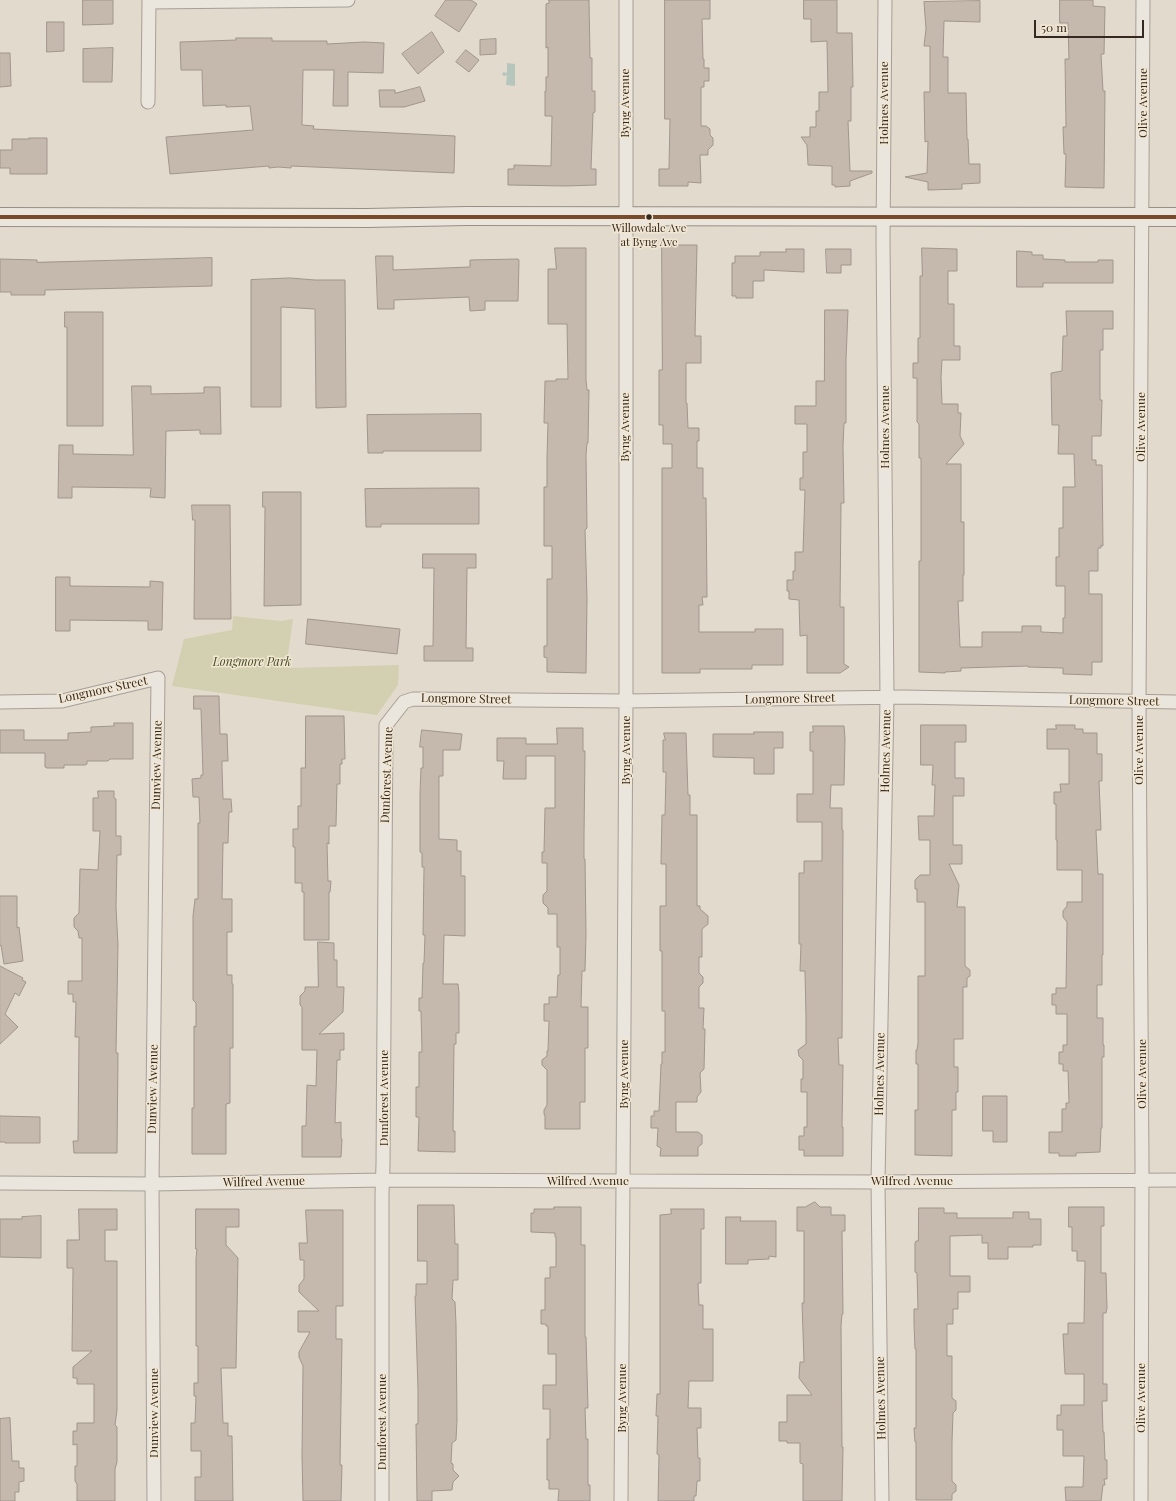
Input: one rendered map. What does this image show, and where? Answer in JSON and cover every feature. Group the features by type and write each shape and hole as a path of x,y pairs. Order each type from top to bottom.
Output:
{"street":[{"path":"148,102 149,1 348,0"},
{"name":"Byng Avenue","path":"621,1501 626,701 626,0"},
{"name":"Holmes Avenue","path":"882,1501 878,1182 887,698 883,217 885,0"},
{"name":"Olive Avenue","path":"1141,1501 1142,1179 1139,702 1143,0"},
{"path":"0,217 1176,217"},
{"name":"Longmore Street","path":"0,702 62,701 158,678"},
{"name":"Dunview Avenue","path":"154,1501 152,1184 158,678"},
{"name":"Longmore Street","path":"404,702 413,698 626,701 904,697 1176,702"},
{"name":"Dunforest Avenue","path":"382,1501 382,1180 386,724 404,702"},
{"name":"Wilfred Avenue","path":"0,1183 152,1184 382,1180 878,1182 1142,1179 1176,1180"}],"green space":[{"name":"Longmore Park","path":"233,616 281,621 293,619 287,661 290,668 399,665 398,685 377,715 172,686 184,639 232,630"}],"shaded area":[{"path":"507,63 515,64 515,86 506,85 507,75 502,75 503,72 507,73"}],"building":[{"path":"83,0 113,0 113,24 83,25"},
{"path":"446,0 471,0 477,4 459,32 435,16"},
{"path":"549,0 589,0 592,91 595,91 591,169 596,169 596,185 508,185 508,169 514,169 514,165 551,166 552,116 545,116 546,77 548,77 548,47 546,48 546,4 549,3"},
{"path":"665,0 710,0 710,19 702,19 704,68 709,68 709,81 704,81 704,87 701,87 701,126 706,126 710,129 710,135 713,138 713,145 708,150 708,155 700,155 701,183 688,182 688,186 659,186 659,169 669,169 670,119 665,119"},
{"path":"804,0 837,0 837,33 852,33 853,87 851,87 851,121 848,121 850,171 872,171 872,173 850,181 850,186 835,187 835,185 832,185 832,166 808,165 807,145 801,137 810,137 810,127 816,127 816,111 819,111 819,92 828,92 827,41 811,42 811,19 804,19"},
{"path":"1060,0 1093,0 1093,6 1105,7 1104,54 1101,54 1103,91 1105,91 1104,188 1065,187 1066,154 1064,154 1063,127 1066,127 1065,59 1069,59 1068,23 1060,23"},
{"path":"980,1 980,22 944,21 943,57 948,57 948,93 966,93 969,164 980,164 980,183 962,184 962,189 928,190 928,182 905,177 927,173 928,141 925,142 924,92 930,92 930,46 924,46 926,29 924,2"},
{"path":"47,22 64,22 64,51 47,52"},
{"path":"432,32 444,52 418,74 402,54"},
{"path":"236,38 272,38 272,41 327,41 327,44 364,42 384,43 383,73 348,72 348,106 333,106 334,70 303,70 302,125 314,126 313,129 455,136 454,173 291,166 291,168 269,168 269,166 170,174 166,137 253,130 250,106 203,106 202,70 181,70 180,42 236,40"},
{"path":"496,39 496,54 480,55 480,40"},
{"path":"113,48 112,82 83,82 83,49"},
{"path":"466,50 479,60 469,72 456,62"},
{"path":"0,53 10,53 11,86 0,87"},
{"path":"420,87 425,101 404,107 380,107 379,90 395,90 395,93"},
{"path":"47,138 47,174 10,174 10,168 0,168 0,150 12,150 12,139"},
{"path":"662,245 697,245 695,336 701,336 701,363 686,363 686,403 688,428 699,428 699,441 697,441 697,468 703,468 703,498 706,498 707,597 702,597 703,605 699,605 699,632 755,632 755,629 783,629 783,665 752,665 752,669 700,669 700,673 662,673 662,468 672,468 672,444 663,444 663,425 659,425 659,370 662,370"},
{"path":"555,248 586,248 586,380 587,390 589,390 588,443 586,455 587,528 585,530 587,598 586,673 547,672 547,658 544,657 544,646 547,646 547,579 552,579 552,546 544,546 544,487 547,487 548,423 544,423 545,381 568,379 567,324 548,324 548,269 556,269"},
{"path":"922,248 957,249 957,271 948,271 948,304 954,304 954,346 960,346 960,360 942,360 941,377 942,404 958,404 958,413 961,413 960,436 964,444 946,464 961,464 961,522 964,522 964,575 963,601 958,601 960,647 982,647 982,632 1022,632 1022,626 1041,626 1041,632 1063,633 1063,618 1065,618 1065,586 1056,586 1056,557 1059,557 1059,528 1063,528 1063,487 1075,487 1074,454 1058,454 1059,425 1052,425 1051,373 1062,371 1063,336 1067,336 1066,311 1113,311 1113,329 1103,329 1103,350 1100,350 1100,400 1102,400 1101,436 1092,436 1092,460 1096,460 1096,465 1102,465 1103,546 1101,545 1101,548 1098,548 1098,571 1089,571 1089,594 1102,594 1102,662 1092,662 1092,675 1063,674 1063,668 1028,666 961,668 961,671 945,673 919,672 921,458 919,458 919,424 917,422 917,378 913,378 913,363 918,363 918,338 920,338 920,276 922,276"},
{"path":"786,249 804,249 804,272 764,270 764,281 753,281 753,298 736,298 736,296 732,296 732,263 735,263 735,256 760,256 760,252 786,252"},
{"path":"826,249 851,249 851,265 841,265 841,273 827,273"},
{"path":"1017,251 1032,252 1032,255 1043,255 1043,259 1065,260 1065,262 1098,262 1098,260 1113,260 1113,283 1043,283 1043,287 1017,287"},
{"path":"376,256 393,256 393,270 470,267 470,260 518,259 518,301 485,301 485,310 470,311 469,297 394,300 394,309 378,309"},
{"path":"212,258 212,286 45,290 45,295 11,295 11,292 0,292 0,259 37,260 37,262"},
{"path":"290,278 345,280 346,407 316,408 315,309 281,307 281,407 251,407 251,280"},
{"path":"825,310 848,310 846,423 844,423 843,446 844,503 841,503 840,607 844,607 844,664 849,667 840,673 807,673 807,635 800,636 799,600 789,599 789,591 787,591 787,580 793,580 793,571 795,571 795,552 803,552 805,490 800,490 800,478 803,478 803,452 807,452 807,424 795,424 795,406 816,406 816,381 824,381"},
{"path":"65,312 103,312 103,426 67,426 67,327 65,327"},
{"path":"132,386 151,386 151,394 204,393 204,387 220,387 221,434 200,434 200,430 166,431 165,498 150,497 151,488 72,487 72,498 58,498 59,445 73,445 73,454 133,455"},
{"path":"481,414 481,451 383,451 383,453 368,453 367,415"},
{"path":"479,488 479,524 381,524 381,527 366,527 365,489"},
{"path":"263,492 301,492 301,605 264,606 265,507 263,507"},
{"path":"192,505 230,505 231,619 194,619 195,520 193,520"},
{"path":"423,554 476,554 476,568 467,568 466,648 473,648 473,661 424,661 424,646 433,646 434,568 423,568"},
{"path":"56,577 70,577 70,586 150,587 150,581 163,582 162,630 148,630 148,621 70,620 70,631 56,631"},
{"path":"308,619 400,629 397,654 306,644"},
{"path":"194,696 219,696 220,734 227,734 228,761 222,761 223,799 231,799 232,812 229,812 228,843 223,843 222,899 232,899 232,932 227,932 227,975 232,975 233,984 233,1048 230,1048 230,1103 226,1104 226,1154 192,1154 192,1108 194,1108 194,1026 196,1027 196,1003 193,1000 193,916 195,899 198,899 198,823 200,823 199,797 193,797 192,779 201,778 201,775 203,775 201,709 194,709"},
{"path":"306,716 344,716 345,759 342,759 342,764 340,764 340,784 337,784 336,826 329,826 329,844 327,843 328,881 331,881 329,892 329,940 304,940 304,892 302,892 302,883 295,883 295,847 293,847 293,829 298,829 298,806 301,806 301,768 305,768"},
{"path":"114,723 133,723 133,759 87,761 87,764 85,765 64,765 64,768 47,768 45,767 45,753 0,753 0,730 24,730 24,740 68,740 68,733 91,732 91,727 114,726"},
{"path":"921,725 966,725 966,742 955,742 955,778 964,778 964,796 953,796 953,845 962,845 962,864 949,864 959,885 957,907 965,907 965,966 970,970 970,976 967,978 967,987 963,987 963,1039 954,1039 954,1067 958,1067 958,1092 956,1092 956,1110 952,1110 952,1156 915,1155 915,1110 918,1110 918,1064 916,1064 916,1050 918,1043 918,976 925,976 925,902 917,902 915,880 920,875 930,875 930,840 919,840 918,816 934,816 935,785 932,785 933,765 921,765"},
{"path":"1056,725 1075,725 1075,729 1083,729 1083,733 1097,733 1097,754 1102,754 1102,781 1099,781 1101,830 1096,830 1098,874 1103,874 1102,985 1097,985 1097,1018 1103,1018 1104,1045 1104,1057 1102,1057 1102,1128 1100,1152 1076,1153 1076,1156 1059,1156 1059,1153 1049,1153 1049,1132 1062,1132 1062,1109 1066,1109 1066,1103 1069,1103 1068,1071 1063,1071 1063,1064 1059,1064 1059,1052 1063,1052 1063,1045 1067,1045 1067,1014 1056,1014 1056,1005 1052,1005 1052,994 1056,994 1056,988 1066,988 1067,922 1063,917 1063,911 1067,906 1067,902 1082,902 1082,870 1057,870 1056,804 1054,804 1054,792 1061,792 1060,784 1069,784 1069,749 1047,749 1047,729 1056,729"},
{"path":"813,726 844,726 845,739 844,785 831,785 830,808 842,808 843,830 842,1038 838,1038 839,1065 843,1065 843,1156 804,1156 804,1150 799,1150 799,1136 804,1136 804,1127 807,1127 807,1092 801,1092 803,1060 799,1056 798,1050 806,1044 805,971 800,971 801,944 799,944 799,873 804,873 804,861 822,861 822,822 797,822 797,794 813,794 813,751 810,751 810,732 813,732"},
{"path":"557,728 583,728 583,751 585,751 584,859 586,934 585,971 582,971 581,1007 588,1007 588,1048 585,1048 585,1102 580,1102 580,1129 545,1129 544,1110 547,1105 547,1070 542,1065 542,1060 547,1056 548,1051 549,1021 544,1021 544,1004 549,1004 549,997 557,997 558,975 560,975 560,947 557,947 557,914 548,914 548,908 543,903 543,895 547,891 547,863 542,863 542,852 544,852 545,808 555,808 555,756 526,756 526,779 503,779 504,761 497,761 497,738 526,738 526,744 557,744"},
{"path":"422,730 462,734 460,750 443,750 443,776 439,776 439,839 457,840 457,851 461,851 461,876 465,876 465,936 444,935 443,984 458,984 459,993 459,1033 456,1033 456,1044 454,1044 453,1131 455,1131 455,1152 418,1151 419,1117 416,1117 416,1087 419,1087 419,1052 422,1052 421,1011 419,1011 419,998 422,998 425,935 423,935 424,867 422,867 422,853 420,852 420,794 421,768 423,768 423,747 420,747"},
{"path":"754,732 783,732 783,748 774,748 774,774 754,774 754,758 713,757 713,734 754,734"},
{"path":"664,733 686,733 690,815 697,815 697,906 700,906 700,909 708,916 708,924 702,929 702,957 699,957 699,973 703,977 703,983 699,987 699,1008 704,1008 703,1029 705,1029 704,1069 700,1073 701,1092 697,1097 697,1102 676,1102 676,1132 698,1132 702,1135 702,1144 698,1147 698,1156 660,1156 661,1148 657,1146 658,1128 651,1128 651,1116 654,1116 654,1111 659,1111 662,1052 665,1052 665,1011 662,1011 662,951 660,951 660,906 666,906 666,864 661,864 662,815 665,815 666,772 663,772"},
{"path":"98,791 114,791 114,798 116,799 116,836 121,836 121,855 117,855 116,907 118,945 116,1053 118,1053 117,1153 74,1153 73,1141 78,1141 79,1037 75,1037 76,1002 73,1002 73,994 68,994 68,981 82,981 82,938 79,938 78,931 74,927 74,918 79,913 80,869 98,870 100,831 93,831 93,798 98,798"},
{"path":"0,896 17,896 17,928 19,927 23,961 4,964 1,945 0,946"},
{"path":"318,942 334,943 334,960 337,960 337,987 344,987 343,1012 319,1034 344,1033 344,1050 340,1050 340,1060 337,1060 335,1123 341,1122 341,1157 302,1157 302,1126 306,1126 307,1085 316,1086 317,1050 302,1050 302,1007 300,1005 300,996 305,991 305,987 318,987"},
{"path":"0,966 23,978 22,980 26,982 19,996 15,993 5,1014 18,1027 0,1044"},
{"path":"983,1096 1007,1096 1007,1142 993,1142 993,1131 983,1131"},
{"path":"0,1116 40,1117 40,1143 0,1142"},
{"path":"815,1202 820,1207 831,1207 831,1215 845,1215 845,1231 842,1231 843,1314 841,1326 843,1447 842,1501 803,1501 803,1464 800,1463 800,1443 787,1443 787,1441 779,1441 779,1422 787,1422 787,1395 812,1395 799,1378 800,1362 804,1362 802,1303 804,1303 804,1231 797,1231 797,1207 805,1207"},
{"path":"418,1205 454,1205 455,1244 458,1244 458,1280 453,1280 452,1299 455,1302 456,1324 457,1420 456,1440 452,1443 451,1463 453,1464 453,1470 459,1476 453,1482 452,1490 432,1491 432,1501 417,1501 416,1424 418,1424 418,1390 415,1296 416,1284 427,1284 427,1261 418,1261"},
{"path":"554,1207 581,1207 581,1245 585,1245 585,1337 588,1408 585,1408 586,1439 588,1439 588,1485 590,1485 590,1501 558,1501 559,1489 549,1489 549,1480 547,1480 547,1439 550,1439 550,1409 543,1409 543,1385 556,1385 556,1354 548,1354 548,1326 546,1326 546,1324 541,1324 541,1310 545,1310 545,1278 550,1278 550,1267 556,1267 556,1237 555,1233 531,1232 531,1213 534,1213 534,1209 554,1209"},
{"path":"1069,1207 1104,1207 1104,1226 1101,1226 1101,1273 1106,1273 1107,1308 1106,1313 1103,1313 1103,1384 1107,1384 1107,1401 1102,1401 1105,1460 1107,1460 1107,1479 1104,1479 1105,1485 1103,1485 1101,1501 1066,1501 1065,1487 1083,1487 1084,1456 1063,1456 1063,1430 1057,1430 1057,1415 1061,1415 1061,1405 1084,1405 1084,1374 1065,1374 1063,1334 1068,1334 1068,1323 1084,1323 1085,1261 1077,1261 1077,1251 1072,1251 1072,1227 1069,1227"},
{"path":"919,1208 944,1208 944,1213 957,1213 957,1218 1013,1218 1013,1212 1029,1212 1029,1219 1041,1219 1041,1245 1033,1245 1033,1247 1008,1247 1008,1259 988,1259 988,1243 982,1243 982,1235 950,1236 950,1276 970,1276 970,1292 958,1292 958,1309 953,1309 953,1324 947,1324 947,1356 952,1356 952,1398 956,1401 956,1410 953,1413 952,1481 956,1485 956,1491 952,1494 952,1500 916,1500 916,1442 914,1428 916,1428 916,1349 914,1309 918,1309 917,1273 915,1272 915,1243 918,1241"},
{"path":"79,1209 117,1209 117,1230 105,1230 105,1261 117,1261 117,1410 115,1425 117,1427 117,1462 115,1469 115,1501 77,1501 75,1466 77,1466 77,1444 73,1445 73,1431 77,1431 77,1423 94,1423 94,1384 77,1384 77,1378 73,1378 73,1367 92,1351 72,1351 73,1268 67,1268 67,1240 79,1240"},
{"path":"196,1209 239,1209 239,1227 226,1227 226,1245 238,1258 236,1368 221,1368 223,1423 228,1423 228,1436 232,1436 233,1501 195,1501 195,1477 201,1477 201,1451 191,1451 191,1423 195,1423 196,1396 194,1396 194,1383 198,1383 198,1346 196,1346"},
{"path":"671,1209 704,1209 704,1229 701,1229 701,1283 698,1283 699,1305 703,1305 703,1329 713,1329 713,1381 689,1381 688,1408 701,1408 701,1428 697,1428 698,1458 700,1458 700,1481 697,1481 696,1496 694,1496 694,1501 658,1501 659,1455 657,1454 658,1416 656,1416 657,1394 660,1394 660,1215 671,1214"},
{"path":"306,1210 343,1210 343,1306 336,1306 336,1339 342,1339 340,1465 342,1465 341,1501 303,1501 303,1366 299,1357 299,1352 310,1332 298,1332 298,1311 319,1311 299,1292 299,1285 304,1279 304,1260 300,1260 299,1243 307,1243"},
{"path":"41,1216 41,1258 0,1257 0,1219 22,1219 22,1217"},
{"path":"726,1217 741,1217 740,1221 776,1221 776,1257 769,1256 769,1259 748,1260 748,1264 726,1264"},
{"path":"10,1418 12,1461 19,1461 19,1468 24,1468 24,1481 19,1482 19,1492 15,1492 15,1501 0,1501 0,1419"}],"transit line":[{"path":"0,217 1176,217"}],"place":[{"name":"Willowdale Ave at Byng Ave","path":"649,217"}]}
